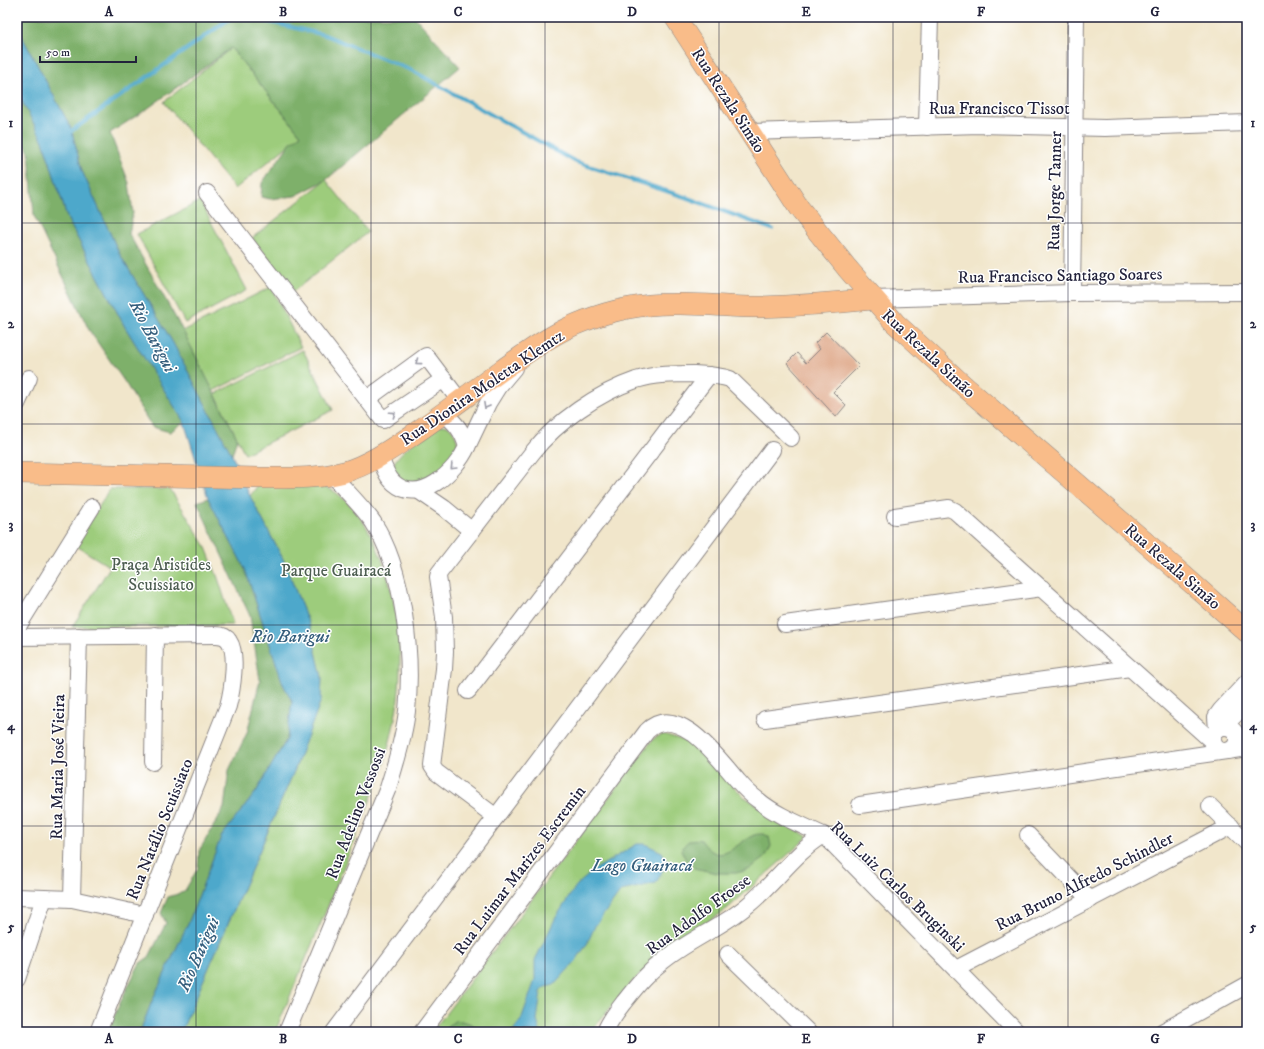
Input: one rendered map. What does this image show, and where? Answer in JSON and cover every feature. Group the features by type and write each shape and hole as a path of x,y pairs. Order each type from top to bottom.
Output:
{"main road":[{"name":"Rua Rezala Simão","path":"675,17 799,208 825,242 895,323 947,371 1247,632"},
{"name":"Rua Dionira Moletta Klemtz","path":"17,473 262,478 301,477 331,474 356,468 380,456 443,414 527,353 564,330 583,321 625,309 671,304 780,306 873,299"}],"street":[{"path":"927,127 930,17"},
{"name":"Rua Jorge Tanner","path":"1072,293 1076,17"},
{"name":"Rua Francisco Tissot","path":"751,132 979,125 1105,128 1247,123"},
{"path":"207,193 383,420 444,380"},
{"name":"Rua Francisco Santiago Soares","path":"873,299 1072,293 1247,292"},
{"path":"380,456 390,479 395,484 411,491 419,491 426,488 457,464 467,447 488,403 498,387 527,353"},
{"path":"366,399 426,356 460,401"},
{"path":"496,817 436,772 432,766 442,689 445,652 444,617 438,577 439,573 539,444 559,425 616,388 636,380 665,374 709,375 730,379 790,438"},
{"path":"468,691 709,375"},
{"path":"17,404 29,378"},
{"path":"443,414 452,420 459,428 464,436 467,447"},
{"path":"334,1032 772,450"},
{"name":"Rua Adelino Vessossi","path":"287,1032 386,794 401,746 407,710 407,644 400,592 390,558 373,523 331,474"},
{"path":"419,491 444,508 472,531"},
{"path":"17,628 92,507"},
{"path":"895,516 949,508 952,509 1130,668 1218,733"},
{"path":"784,624 1042,588"},
{"path":"17,637 155,635 153,762"},
{"name":"Rua Natálio Scuissiato","path":"98,1032 228,706 232,690 234,674 232,650 231,645 226,638 216,635 155,635"},
{"name":"Rua Maria José Vieira","path":"72,899 79,636"},
{"path":"765,719 1130,668"},
{"path":"1239,743 1219,750 1216,717 1247,682"},
{"path":"1218,733 1247,703"},
{"name":"Rua Luiz Carlos Bruginski","path":"647,731 657,724 663,723 680,726 689,730 709,747 738,781 759,801 770,809 823,835 1017,1032"},
{"path":"1218,733 1231,728 1234,731 1239,743"},
{"name":"Rua Luimar Marizes Escremin","path":"422,1032 647,731"},
{"path":"860,805 1239,743"},
{"path":"1210,806 1247,843"},
{"name":"Rua Bruno Alfredo Schindler","path":"956,969 1231,826"},
{"name":"Rua Adolfo Froese","path":"605,1032 621,1005 650,972 679,950 720,926 748,905 808,845 823,835"},
{"path":"1028,835 1090,900"},
{"path":"17,897 72,899 145,915"},
{"path":"17,979 44,898"},
{"path":"728,954 808,1032"},
{"path":"1162,1032 1247,985"}],"green space":[{"path":"17,17 415,17 460,67 326,180 295,196 270,199 261,197 262,183 291,142 301,135 231,48 147,109 110,133 129,183 133,213 129,234 183,331 237,438 232,455 173,343 119,253 82,171 71,128 17,27"},
{"path":"231,48 301,135 235,189 164,102"},
{"path":"17,92 43,141 68,220 125,327 184,422 170,432 152,427 126,384 89,330 34,216 29,152 17,130"},
{"path":"326,180 368,232 294,291 252,238"},
{"path":"200,201 247,290 185,323 137,234"},
{"path":"271,287 301,347 213,391 183,331"},
{"path":"303,350 333,410 245,454 215,394"},
{"path":"440,425 445,425 452,429 455,435 459,448 452,461 427,480 417,482 401,481 392,471 398,457 411,445"},
{"name":"Parque Guairacá","path":"315,483 335,492 354,509 369,532 381,558 390,586 396,616 400,674 397,708 389,744 382,770 331,899 275,1032 181,1032 295,769 321,700 322,677 310,627 283,559 250,496 258,485"},
{"name":"Praça Aristides Scuissiato","path":"110,489 170,489 205,545 218,578 233,625 72,627 110,567 75,545"},
{"path":"208,498 245,569 283,684 292,701 287,739 256,792 221,837 190,919 152,1001 140,1032 107,1032 140,963 149,957 166,923 161,913 168,897 184,892 198,868 199,851 224,808 229,770 247,733 260,680 250,616 197,502"},
{"path":"663,734 692,743 743,796 808,837 728,908 701,927 635,979 594,1027 592,1032 432,1032 653,739"},
{"path":"764,834 769,837 771,846 765,858 748,870 736,873 717,873 694,868 686,860 681,850 689,841 697,839 701,840 715,853 721,854 732,849 753,835"},
{"path":"456,1020 473,1025 480,1032 444,1032 449,1025"}],"water":[{"name":"Rio Barigui","path":"17,27 71,128 82,171 119,253 173,343 232,455 250,496 283,559 310,627 322,677 321,700 295,769 181,1032 140,1032 152,1001 190,919 221,837 256,792 287,739 292,701 283,684 245,569 208,498 184,422 125,327 68,220 43,141 17,92"},
{"name":"Lago Guairacá","path":"637,844 645,844 662,852 667,862 656,883 621,891 595,926 587,944 575,962 554,985 545,987 541,992 537,1020 540,1032 512,1032 521,1020 535,980 535,960 555,919 576,886 594,870"}],"building":[{"path":"826,332 859,366 833,392 846,405 836,417 787,363 797,353 806,363 820,349 815,343"}],"waterway":[{"path":"67,134 232,17"},
{"path":"248,17 325,35 413,71 576,162 685,197 772,229"}]}
